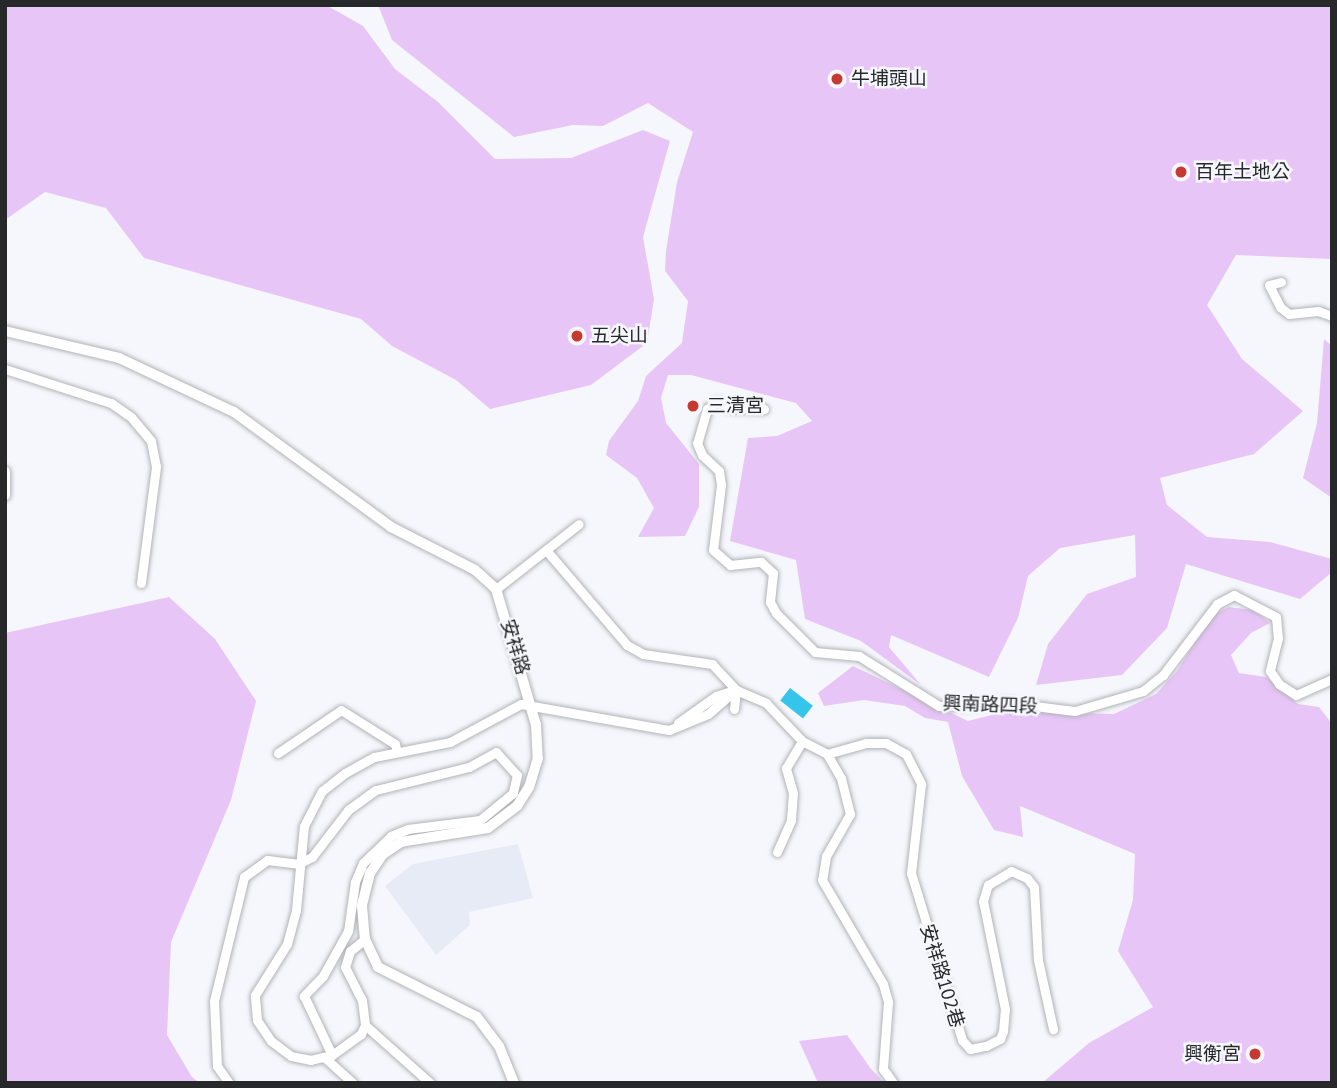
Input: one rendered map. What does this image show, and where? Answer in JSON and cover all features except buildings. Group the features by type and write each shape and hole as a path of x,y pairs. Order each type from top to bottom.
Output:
{"street":[{"path":"1281,282 1269,285 1280,307 1289,314 1318,311 1332,316"},
{"path":"5,331 119,358 234,412 369,512 475,570 496,589 579,524"},
{"path":"5,369 111,403 131,417 151,441 156,467 141,583"},
{"name":"興南路四段","path":"764,409 730,408 716,402 707,409 697,443 702,455 719,471 722,485 712,537 718,559 739,567 761,562 773,573 770,602 776,614 815,652 859,656 939,706 1010,703 1074,711 1143,691 1163,675 1217,604 1234,595 1276,617 1278,638 1270,671 1279,684 1296,695 1332,679"},
{"path":"5,471 5,495"},
{"path":"546,550 627,645 643,654 712,664 736,690 766,703 802,741 827,754 841,778 850,814 826,856 822,880 883,984 888,1002 883,1069 893,1083"},
{"name":"安祥路","path":"496,589 531,702 538,758 529,787 517,806 474,833 401,842 383,853 365,888 365,939 378,967 477,1017 499,1046 514,1083"},
{"path":"734,709 736,690"},
{"path":"365,939 350,951 345,967 362,1000 365,1025 355,1042 328,1056 291,1056 271,1041 257,1020 255,995 287,944 296,910 298,864 304,826 321,791 374,757 450,742 531,702 669,730 708,714 736,690"},
{"path":"278,753 341,710 395,744 397,752"},
{"path":"777,852 791,820 793,793 786,768 802,741"},
{"name":"安祥路102巷","path":"827,754 866,743 887,743 906,754 921,784 911,873 962,1041 970,1049 986,1046 1000,1039 1003,1031 1005,1009 983,901 988,884 1011,871 1027,878 1034,887 1038,960 1053,1029"},
{"path":"229,1083 217,1066 214,1000 244,877 267,860 298,864 312,857 348,810 376,790 469,767 496,752 517,775 513,793 480,820 408,829 391,836 363,863 355,882 348,931 323,976 304,996 328,1056 354,1083"},
{"path":"365,1025 430,1083"}],"shaded area":[{"path":"5,5 326,5 363,26 395,69 438,102 495,159 571,158 643,130 670,141 643,237 654,299 647,343 591,385 490,409 456,380 392,346 361,319 144,258 106,208 45,192 5,220"},
{"path":"378,5 1332,5 1332,259 1236,255 1207,305 1242,359 1303,411 1254,454 1160,478 1167,505 1207,537 1270,542 1332,559 1332,572 1300,599 1186,564 1167,628 1122,675 1036,685 1048,644 1087,594 1136,577 1135,535 1060,548 1028,576 1018,618 989,677 891,635 889,647 921,685 861,641 805,619 796,560 730,541 748,438 777,436 812,421 796,403 691,375 668,375 661,398 666,423 699,464 699,507 685,536 638,537 654,508 637,478 606,455 609,441 638,401 646,376 682,343 688,301 665,271 666,251 677,182 693,132 648,103 603,126 573,125 514,137 392,40"},
{"path":"1324,339 1332,346 1332,498 1303,478 1317,423"},
{"path":"169,597 215,639 256,701 231,800 171,942 167,1035 192,1077 200,1083 5,1083 5,633"},
{"path":"1229,607 1253,610 1270,623 1251,633 1231,655 1239,673 1266,677 1298,704 1319,707 1332,724 1332,1083 1042,1083 1089,1043 1153,1007 1118,951 1133,900 1135,854 1020,806 1023,837 994,830 962,776 948,722 925,718 905,706 864,700 824,706 818,693 853,666 968,721 1007,711 1114,714 1156,694 1177,671 1213,614"},
{"path":"518,844 533,898 469,912 470,925 436,955 385,886 413,864"},
{"path":"847,1035 871,1069 885,1083 818,1083 799,1041"}],"water":[{"path":"790,688 813,706 803,718 780,701"}],"place":[{"name":"牛埔頭山","path":"837,79"},
{"name":"百年土地公","path":"1181,172"},
{"name":"五尖山","path":"577,336"},
{"name":"三清宮","path":"693,406"},
{"name":"興衡宮","path":"1255,1054"}]}
